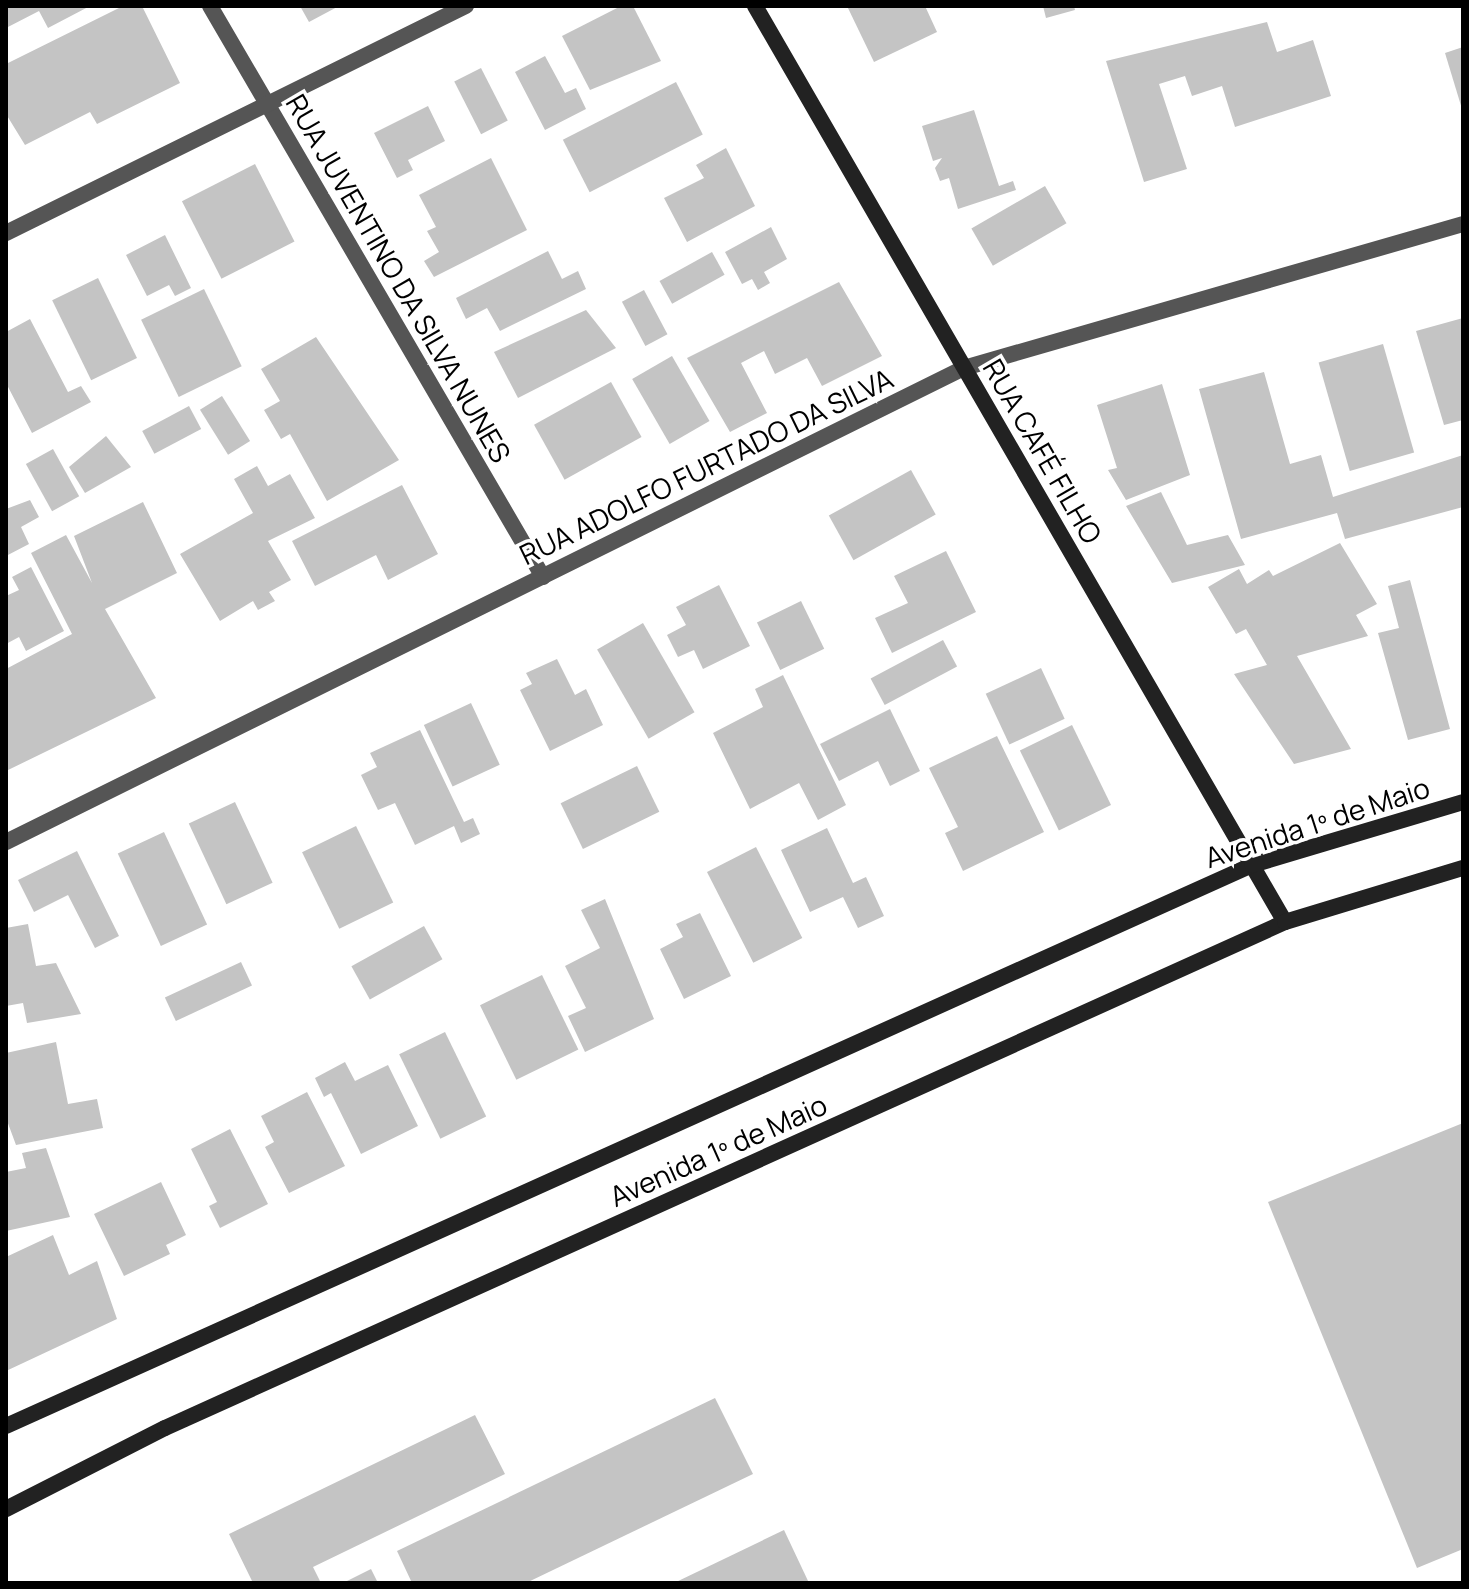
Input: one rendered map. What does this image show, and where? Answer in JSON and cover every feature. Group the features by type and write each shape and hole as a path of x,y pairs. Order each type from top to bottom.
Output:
{"street":[{"name":"RUA JUVENTINO DA SILVA NUNES","path":"210,6 543,577"},
{"path":"6,233 466,6"},
{"name":"RUA CAFÉ FILHO","path":"755,6 1285,922"},
{"name":"RUA ADOLFO FURTADO DA SILVA","path":"6,842 964,368 1463,224"},
{"name":"Avenida 1º de Maio","path":"6,1426 1252,865 1463,802"},
{"name":"Avenida 1º de Maio","path":"6,1509 165,1428 1285,922 1463,868"}],"building":[{"path":"6,6 90,6 48,28 39,11 6,28"},
{"path":"123,6 142,6 180,83 97,124 90,112 25,145 6,114 6,64"},
{"path":"300,6 339,6 309,22"},
{"path":"621,6 633,6 661,61 590,90 562,36"},
{"path":"847,6 925,6 937,32 874,62"},
{"path":"1043,6 1074,6 1075,10 1046,18"},
{"path":"1267,22 1277,52 1313,40 1331,96 1235,127 1222,86 1192,96 1185,76 1159,84 1187,169 1144,182 1106,61"},
{"path":"1463,47 1463,109 1462,109 1445,53"},
{"path":"545,56 565,93 576,88 586,109 545,130 515,72"},
{"path":"481,68 508,121 481,134 454,82"},
{"path":"676,82 703,135 590,192 563,140"},
{"path":"428,106 445,141 408,160 413,170 397,178 374,133"},
{"path":"974,110 999,186 1013,181 1016,190 958,209 949,178 940,181 935,168 942,158 933,161 922,126"},
{"path":"726,148 755,206 687,242 664,198 704,178 696,165"},
{"path":"491,158 527,230 434,277 424,261 439,252 427,231 436,227 419,195"},
{"path":"255,164 294,242 221,279 182,201"},
{"path":"1045,186 1066,223 993,266 971,228"},
{"path":"771,227 787,259 764,272 770,283 758,290 752,279 742,284 725,252"},
{"path":"165,235 191,288 175,296 169,285 147,296 126,255"},
{"path":"548,251 562,279 578,271 586,289 500,331 487,308 466,319 456,298"},
{"path":"712,252 725,275 672,304 660,281"},
{"path":"98,278 137,358 91,380 52,300"},
{"path":"839,282 882,356 822,386 807,358 775,374 764,351 741,363 767,413 730,432 687,358"},
{"path":"204,289 242,366 179,397 141,320"},
{"path":"644,290 667,334 645,346 622,302"},
{"path":"586,310 616,348 518,398 494,352"},
{"path":"1463,318 1463,420 1444,425 1416,331"},
{"path":"30,319 68,392 81,386 91,402 32,433 6,383 6,332"},
{"path":"316,337 399,460 327,501 290,434 281,439 264,410 280,401 261,369"},
{"path":"1383,344 1414,453 1350,471 1319,362"},
{"path":"672,356 710,421 670,444 632,379"},
{"path":"1264,372 1290,464 1321,455 1333,497 1463,455 1463,507 1345,539 1337,513 1241,539 1199,389"},
{"path":"611,382 642,437 565,480 534,425"},
{"path":"1162,384 1190,475 1126,500 1108,470 1117,468 1097,405"},
{"path":"222,396 250,441 228,455 200,410"},
{"path":"189,406 201,429 154,454 142,431"},
{"path":"106,436 131,467 85,493 69,467"},
{"path":"53,449 79,496 52,511 26,464"},
{"path":"257,466 268,486 290,474 315,518 268,541 291,580 269,592 275,601 258,610 253,601 220,621 180,554 253,513 234,479"},
{"path":"911,470 936,515 854,560 829,516"},
{"path":"402,485 438,554 388,580 376,555 315,586 292,541"},
{"path":"1161,492 1187,545 1228,535 1245,565 1172,583 1126,506"},
{"path":"30,500 39,517 21,527 29,544 6,556 6,509"},
{"path":"143,502 177,573 105,609 156,698 6,771 6,669 72,634 31,553 66,535 92,583 74,536"},
{"path":"1340,543 1377,604 1356,615 1368,636 1297,656 1351,749 1294,764 1234,674 1267,665 1246,629 1236,634 1208,587 1239,569 1247,584 1269,570 1273,576"},
{"path":"946,551 976,612 892,653 875,618 908,603 894,576"},
{"path":"31,567 64,631 26,651 19,637 6,644 6,596 19,590 12,577"},
{"path":"1410,580 1450,729 1408,740 1378,633 1399,628 1388,586"},
{"path":"719,585 750,646 703,669 694,650 678,657 667,635 686,625 676,607"},
{"path":"801,601 824,649 780,670 757,622"},
{"path":"643,623 694,712 649,739 597,650"},
{"path":"943,640 957,666 885,705 871,678"},
{"path":"557,659 575,695 586,689 603,725 550,751 520,690 532,684 526,673"},
{"path":"1041,668 1065,719 1009,745 986,694"},
{"path":"783,675 846,805 818,820 799,783 750,809 713,733 763,707 755,689"},
{"path":"471,703 500,765 453,787 424,725"},
{"path":"890,709 920,771 890,786 878,761 839,781 820,744"},
{"path":"1072,725 1111,805 1059,830 1020,750"},
{"path":"420,730 464,822 473,818 480,834 461,843 454,826 415,845 395,803 378,810 361,775 377,767 370,753"},
{"path":"997,736 1044,832 963,871 945,833 958,827 929,768"},
{"path":"637,766 659,812 583,849 561,803"},
{"path":"235,802 273,883 226,904 189,824"},
{"path":"356,826 393,902 339,929 302,852"},
{"path":"827,828 853,883 866,877 884,916 858,928 843,897 810,912 781,850"},
{"path":"164,832 207,924 161,946 118,854"},
{"path":"756,847 802,938 753,963 707,872"},
{"path":"77,851 119,936 95,948 68,895 34,912 18,880"},
{"path":"605,899 654,1019 585,1052 568,1016 586,1008 565,966 600,948 581,910"},
{"path":"700,913 731,976 684,999 660,949 683,937 676,924"},
{"path":"28,924 36,966 56,963 81,1014 27,1023 23,1003 6,1006 6,928"},
{"path":"424,926 442,959 370,999 351,966"},
{"path":"241,962 252,986 176,1021 165,997"},
{"path":"542,975 578,1050 516,1080 480,1005"},
{"path":"445,1032 486,1116 440,1139 399,1054"},
{"path":"56,1042 68,1104 97,1099 103,1128 16,1145 6,1118 6,1053"},
{"path":"345,1062 355,1081 388,1065 418,1126 361,1154 331,1093 324,1097 315,1078"},
{"path":"307,1092 345,1166 289,1193 265,1147 274,1142 261,1116"},
{"path":"1463,1123 1463,1549 1417,1568 1268,1202"},
{"path":"230,1129 268,1204 220,1228 209,1206 217,1202 191,1149"},
{"path":"46,1148 70,1217 6,1231 6,1172 26,1168 22,1153"},
{"path":"161,1182 186,1235 166,1245 170,1254 124,1276 94,1214"},
{"path":"53,1235 69,1275 97,1261 117,1319 6,1371 6,1257"},
{"path":"715,1398 753,1474 526,1583 412,1583 397,1551"},
{"path":"475,1415 505,1474 313,1567 321,1583 253,1583 229,1534"},
{"path":"784,1530 809,1583 674,1583"},
{"path":"371,1569 378,1583 343,1583"}]}
